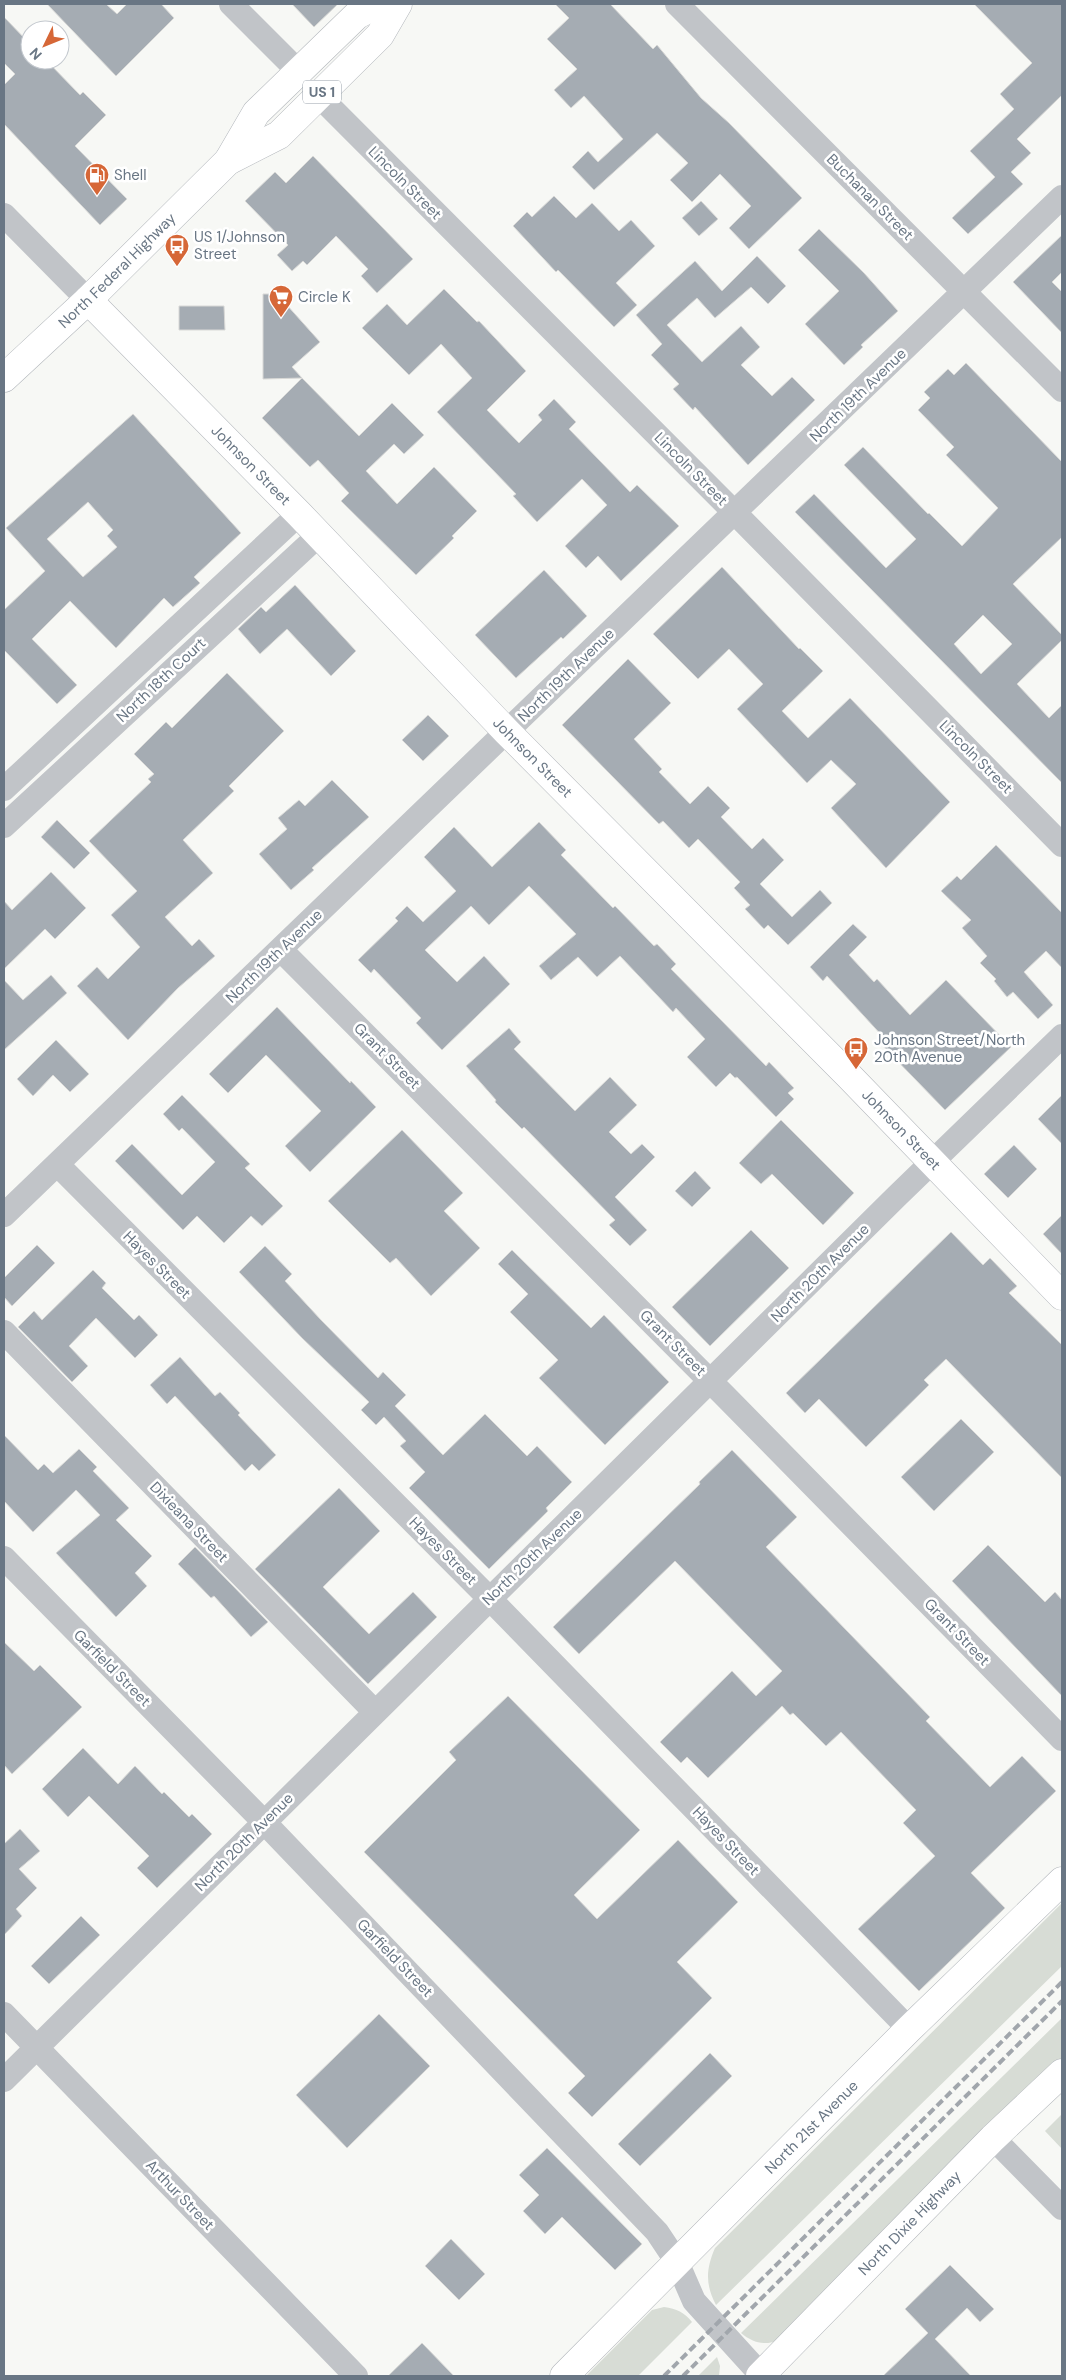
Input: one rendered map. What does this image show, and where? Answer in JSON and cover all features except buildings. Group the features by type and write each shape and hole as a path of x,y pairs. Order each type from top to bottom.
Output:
{"main road":[{"name":"North Federal Highway","path":"4,378 88,300 228,161 256,113 357,16 378,4"},
{"name":"North Federal Highway","path":"228,161 279,135 380,35 398,4"},
{"name":"Johnson Street","path":"88,300 299,514 507,732 1062,1296"},
{"name":"North 21st Avenue","path":"564,2376 909,2029 1062,1881"},
{"name":"North Dixie Highway","path":"761,2376 993,2138 1062,2073"}],"street":[{"path":"231,4 299,72"},
{"name":"Buchanan Street","path":"677,4 1062,390"},
{"name":"Lincoln Street","path":"318,96 735,513 1062,845"},
{"name":"North 19th Avenue","path":"4,1215 966,292 1062,197"},
{"name":"Johnson Street","path":"4,216 88,300"},
{"name":"North 18th Court","path":"4,789 299,514"},
{"name":"North 18th Court","path":"4,826 319,535"},
{"name":"Grant Street","path":"282,950 1062,1739"},
{"name":"North 20th Avenue","path":"4,2080 489,1598 1062,1036"},
{"name":"Hayes Street","path":"57,1164 489,1598 909,2029"},
{"name":"Dixieana Street","path":"4,1332 375,1712"},
{"name":"Garfield Street","path":"4,1558 264,1822 657,2232 677,2262 694,2301 761,2376"},
{"name":"Arthur Street","path":"4,2014 356,2376"},
{"path":"993,2138 1062,2208"}],"shaded area":[{"path":"1062,1903 1062,1966 716,2305 708,2283 708,2270 715,2248"},
{"path":"1062,2018 1062,2058 779,2340 764,2343 750,2339 741,2333"},
{"path":"1062,2114 1062,2149 1045,2131"},
{"path":"664,2307 680,2312 692,2322 638,2376 586,2376 652,2310"},
{"path":"717,2357 720,2366 719,2376 698,2376"}],"railway":[{"path":"664,2376 1062,1982"},
{"path":"683,2376 1062,2001"}],"place":[{"name":"Shell","path":"97,196"},
{"name":"US 1/Johnson Street","path":"177,267"},
{"name":"Circle K","path":"281,318"},
{"name":"Johnson Street/North 20th Avenue","path":"856,1070"}]}
